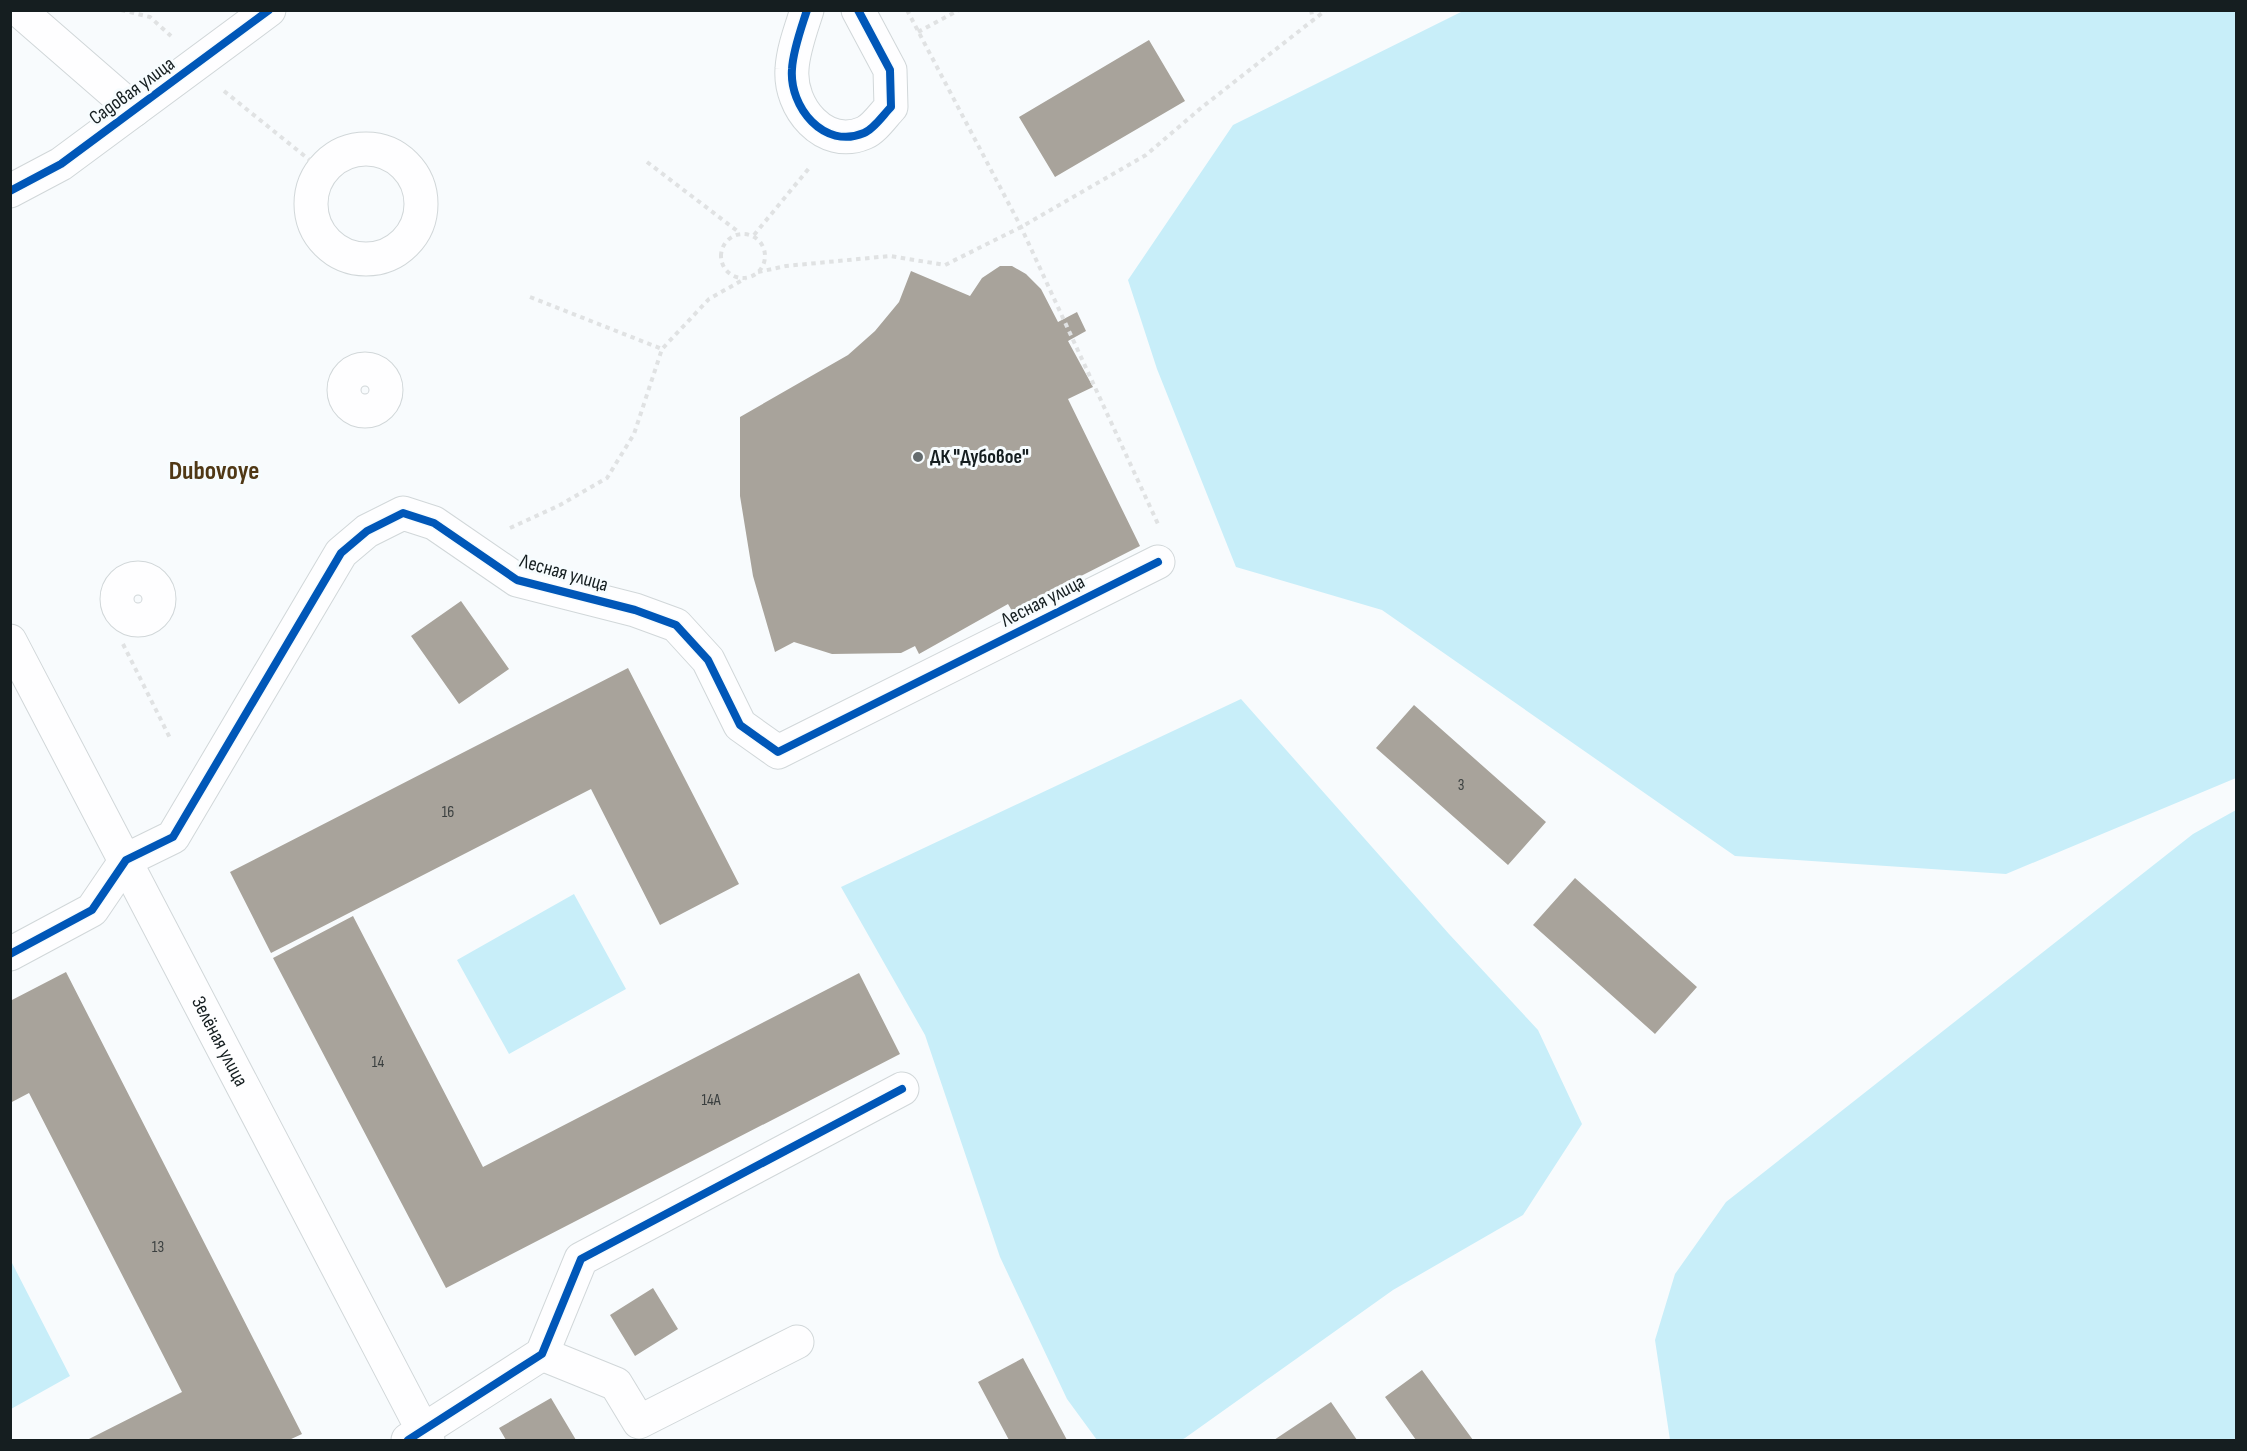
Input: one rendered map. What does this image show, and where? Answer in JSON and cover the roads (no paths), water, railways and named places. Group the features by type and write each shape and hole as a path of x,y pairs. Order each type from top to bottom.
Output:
{"street":[{"name":"Садовая улица","path":"20,10 134,110"},
{"name":"Садовая улица","path":"10,191 61,164 269,10"},
{"path":"807,10 791,70 796,99 811,123 837,137 865,132 891,107 890,70 858,10"},
{"name":"Лесная улица","path":"10,954 92,910 126,860 173,837 340,553 367,531 404,513 434,523 517,580 634,610 676,625 708,660 740,725 778,752 1158,562"},
{"name":"Зелёная улица","path":"10,641 126,860 420,1437"},
{"path":"420,1437 542,1354 581,1259 902,1089"},
{"path":"542,1354 616,1384 639,1422 797,1342"}],"place":[{"name":"ДК \"Дубовое\"","path":"918,457"}],"district":[{"name":"Dubovoye","path":"214,471"}]}
